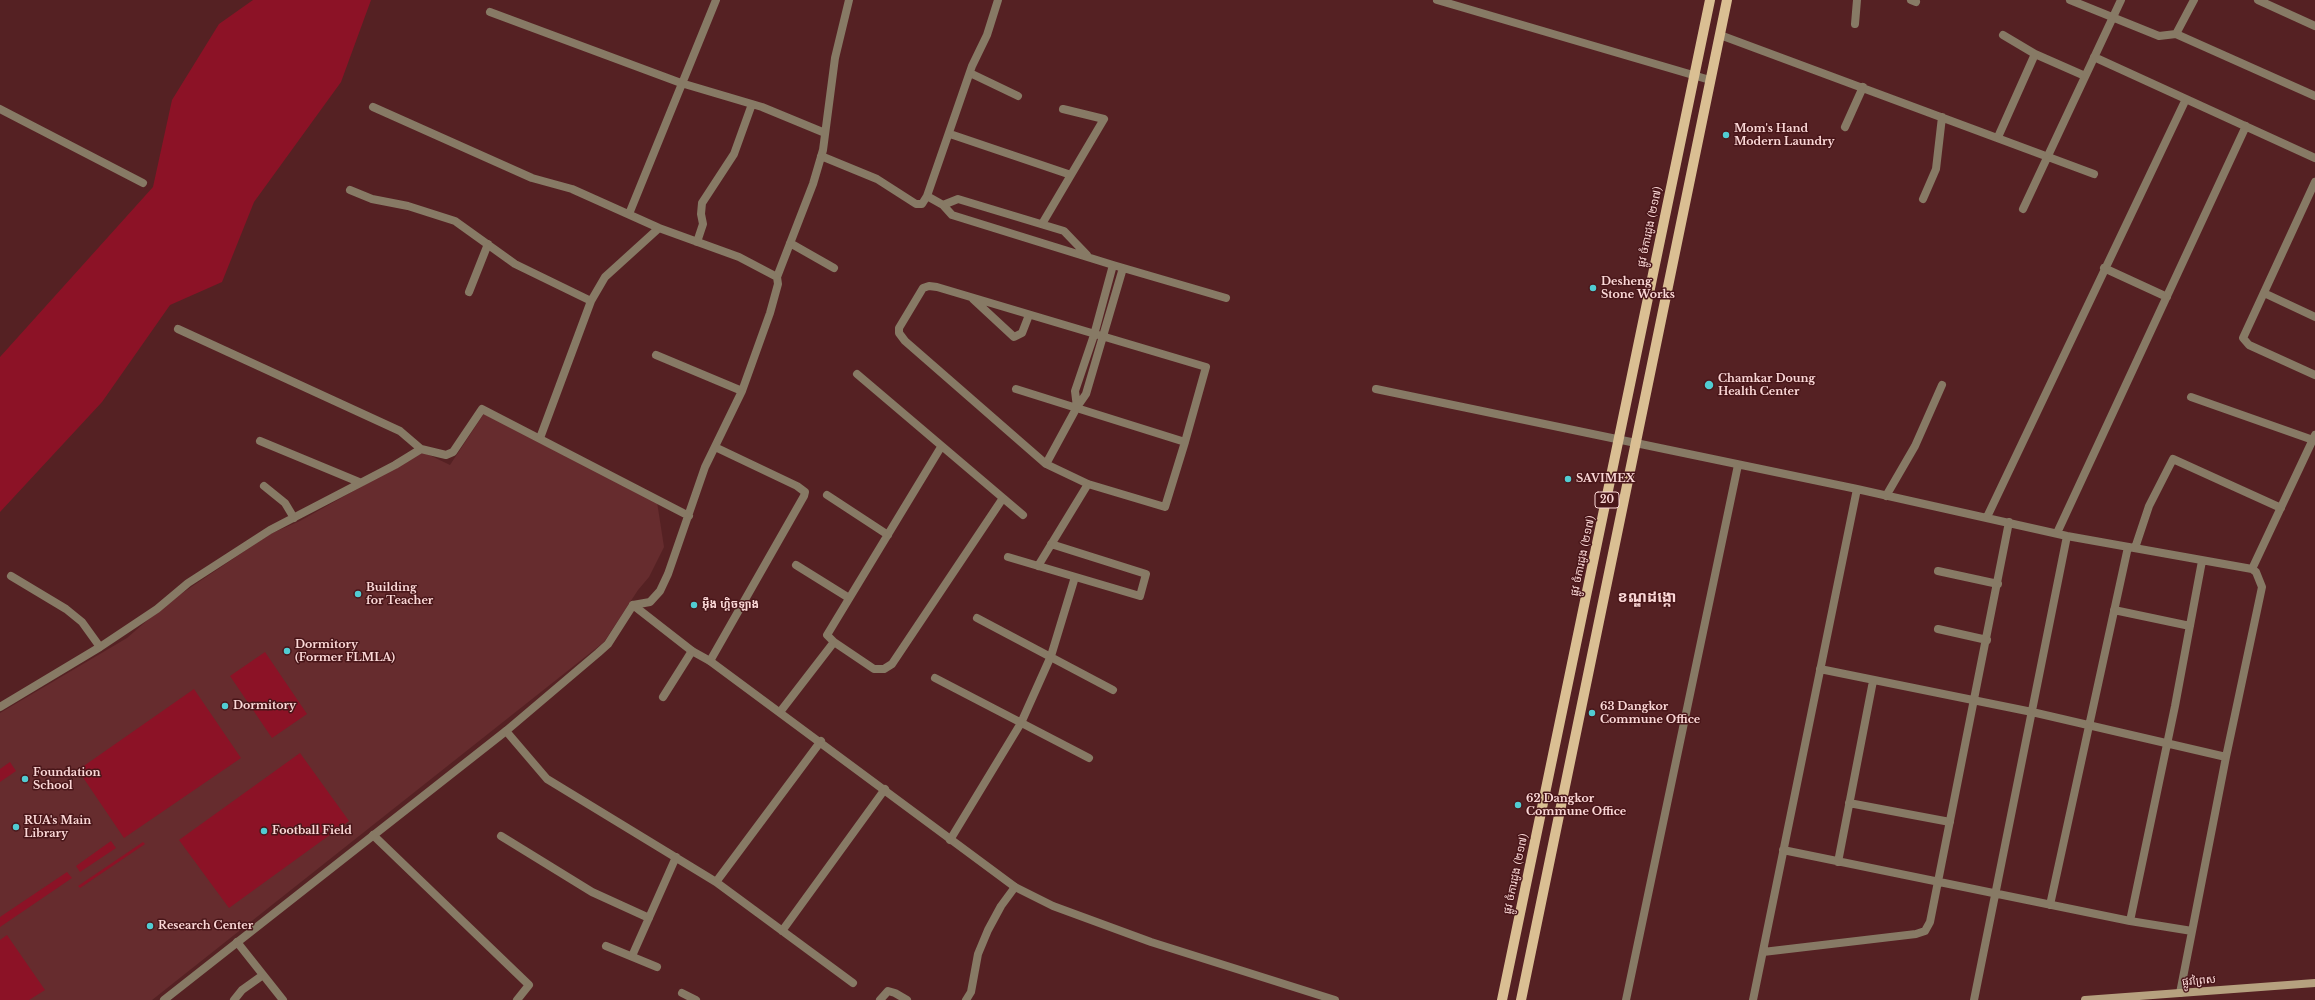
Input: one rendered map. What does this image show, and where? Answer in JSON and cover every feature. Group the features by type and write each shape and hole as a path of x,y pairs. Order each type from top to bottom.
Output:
{"main road":[{"name":"ផ្លូវ ចំការដូង (២១៧)","path":"1502,1000 1710,0"},
{"name":"20","path":"1521,1000 1727,0"},
{"name":"ផ្លូវព្រៃស","path":"2085,1000 2315,983"}],"street":[{"path":"629,214 716,0"},
{"path":"164,1000 506,731 608,644 634,605 650,602 660,592 715,447 742,391 770,313 778,284 777,277 813,184 821,156 835,58 849,0"},
{"path":"821,156 877,179 916,204 922,204 927,196 950,134 970,73 987,35 998,0"},
{"path":"1437,0 1710,80"},
{"path":"1855,24 1857,0"},
{"path":"2070,0 2159,36 2176,34 2315,96"},
{"path":"2023,209 2047,155 2086,76 2112,16 2121,0"},
{"path":"2176,34 2194,0"},
{"path":"2258,0 2315,26"},
{"path":"490,12 681,83 752,104 825,133"},
{"path":"1720,35 2047,155 2094,174"},
{"path":"2004,35 2035,54 2086,76"},
{"path":"1998,137 2035,54"},
{"path":"2094,57 2315,158"},
{"path":"970,73 1018,96"},
{"path":"1845,128 1863,87"},
{"path":"1988,517 2104,268 2186,99"},
{"path":"697,242 703,224 701,214 702,203 734,154 752,104"},
{"path":"373,107 532,178 572,189 659,228 739,258 777,277"},
{"path":"0,109 143,183"},
{"path":"1042,224 1104,119 1064,109"},
{"path":"1923,200 1936,169 1942,117"},
{"path":"2057,533 2246,126"},
{"path":"950,134 1071,175"},
{"path":"2315,182 2243,338 2245,342 2315,375"},
{"path":"350,190 372,199 408,206 455,221 515,264 591,302"},
{"path":"927,196 943,205 952,215 1226,298"},
{"path":"943,205 958,199 1064,231 1088,256"},
{"path":"540,438 591,302 605,277 659,228"},
{"path":"790,243 834,268"},
{"path":"469,292 488,244"},
{"path":"1077,407 1075,391 1094,335 1113,265"},
{"path":"1046,464 1077,407 1086,394 1104,338 1123,268"},
{"path":"2104,268 2167,297"},
{"path":"932,286 1094,335 1206,368 1165,507 1088,484 1046,464 945,376 899,333 899,327 924,287 932,286"},
{"path":"2264,293 2315,317"},
{"path":"972,298 1014,337 1022,333 1029,315"},
{"path":"178,329 400,431 421,449 446,455 453,452 482,409 689,516"},
{"path":"656,355 742,391"},
{"path":"857,374 1023,515"},
{"path":"1886,496 1915,446 1942,385"},
{"path":"1016,389 1185,442"},
{"path":"1376,389 1857,489 1988,517 2067,536 2252,569 2259,576 2262,587 2226,757 2180,993"},
{"path":"2191,397 2314,437 2282,508 2252,569"},
{"path":"260,441 359,482"},
{"path":"710,661 805,492 797,486 715,447"},
{"path":"942,447 827,635 834,642 874,669 884,669 892,664 1002,498"},
{"path":"0,707 100,647 157,609 188,583 270,530 359,482 396,464 421,449"},
{"path":"2050,905 2114,610 2131,548 2149,506 2173,459 2282,508"},
{"path":"1626,1000 1738,465"},
{"path":"1038,566 1088,484"},
{"path":"264,486 285,503 294,518"},
{"path":"1753,1000 1857,489"},
{"path":"827,495 888,535"},
{"path":"1763,952 1916,934 1925,931 1930,922 1987,640 2009,522"},
{"path":"1974,1000 2067,536"},
{"path":"1008,557 1140,596 1146,574 1051,544"},
{"path":"2130,921 2167,744 2202,561"},
{"path":"796,564 849,598"},
{"path":"1938,571 1998,584"},
{"path":"11,576 66,609 82,622 100,647"},
{"path":"950,840 1021,723 1051,656 1075,577"},
{"path":"634,605 692,651 710,661 780,712 1015,887 1053,906 1129,934 1335,1000"},
{"path":"2114,610 2190,626"},
{"path":"977,618 1113,690"},
{"path":"1938,629 1987,640"},
{"path":"780,712 834,642"},
{"path":"663,697 692,651"},
{"path":"1820,670 2032,712 2226,757"},
{"path":"935,678 1089,758"},
{"path":"1838,862 1873,681"},
{"path":"506,731 547,779 716,882 853,982"},
{"path":"716,882 821,742"},
{"path":"782,931 885,789"},
{"path":"1850,803 1950,822"},
{"path":"373,835 529,985 517,1000"},
{"path":"500,836 592,892 649,918"},
{"path":"1783,850 1996,895 2130,921 2192,931"},
{"path":"632,956 676,857"},
{"path":"966,1000 971,992 978,954 988,930 1001,906 1015,887"},
{"path":"236,942 283,1000"},
{"path":"606,946 657,967"},
{"path":"234,1000 242,990 263,975"},
{"path":"880,1000 888,991 895,993 906,1000"},
{"path":"682,993 696,1000"}],"shaded area":[{"path":"253,0 371,0 341,82 254,202 222,282 170,305 102,402 0,512 0,357 153,187 172,100 219,24"},
{"path":"485,412 657,502 664,547 649,577 638,590 604,642 152,1000 0,1000 0,713 127,638 166,604 270,534 300,521 423,452 450,465"},
{"path":"265,652 307,714 272,738 230,676"},
{"path":"194,689 241,758 124,838 78,770"},
{"name":"Football Field","path":"300,753 349,821 229,908 179,840"},
{"path":"10,762 16,771 0,782 0,769"},
{"path":"111,841 116,848 80,872 76,866"},
{"path":"143,842 145,844 80,888 78,886"},
{"path":"67,872 72,878 0,927 0,917"},
{"path":"7,935 45,990 29,1000 0,1000 0,940"}],"place":[{"name":"Mom's Hand Modern Laundry","path":"1726,135"},
{"name":"Desheng Stone Works","path":"1593,288"},
{"name":"Chamkar Doung Health Center","path":"1709,385"},
{"name":"SAVIMEX","path":"1568,479"},
{"name":"Building for Teacher","path":"358,594"},
{"name":"អ៊ឹង ហ្គិចឡាង","path":"694,605"},
{"name":"Dormitory (Former FLMLA)","path":"287,651"},
{"name":"Dormitory","path":"225,706"},
{"name":"63 Dangkor Commune Office","path":"1592,713"},
{"name":"Foundation School","path":"25,779"},
{"name":"62 Dangkor Commune Office","path":"1518,805"},
{"name":"RUA's Main Library","path":"16,827"},
{"name":"Football Field","path":"264,831"},
{"name":"Research Center","path":"150,926"}],"district":[{"name":"ខណ្ឌដង្កោ","path":"1647,598"}]}
